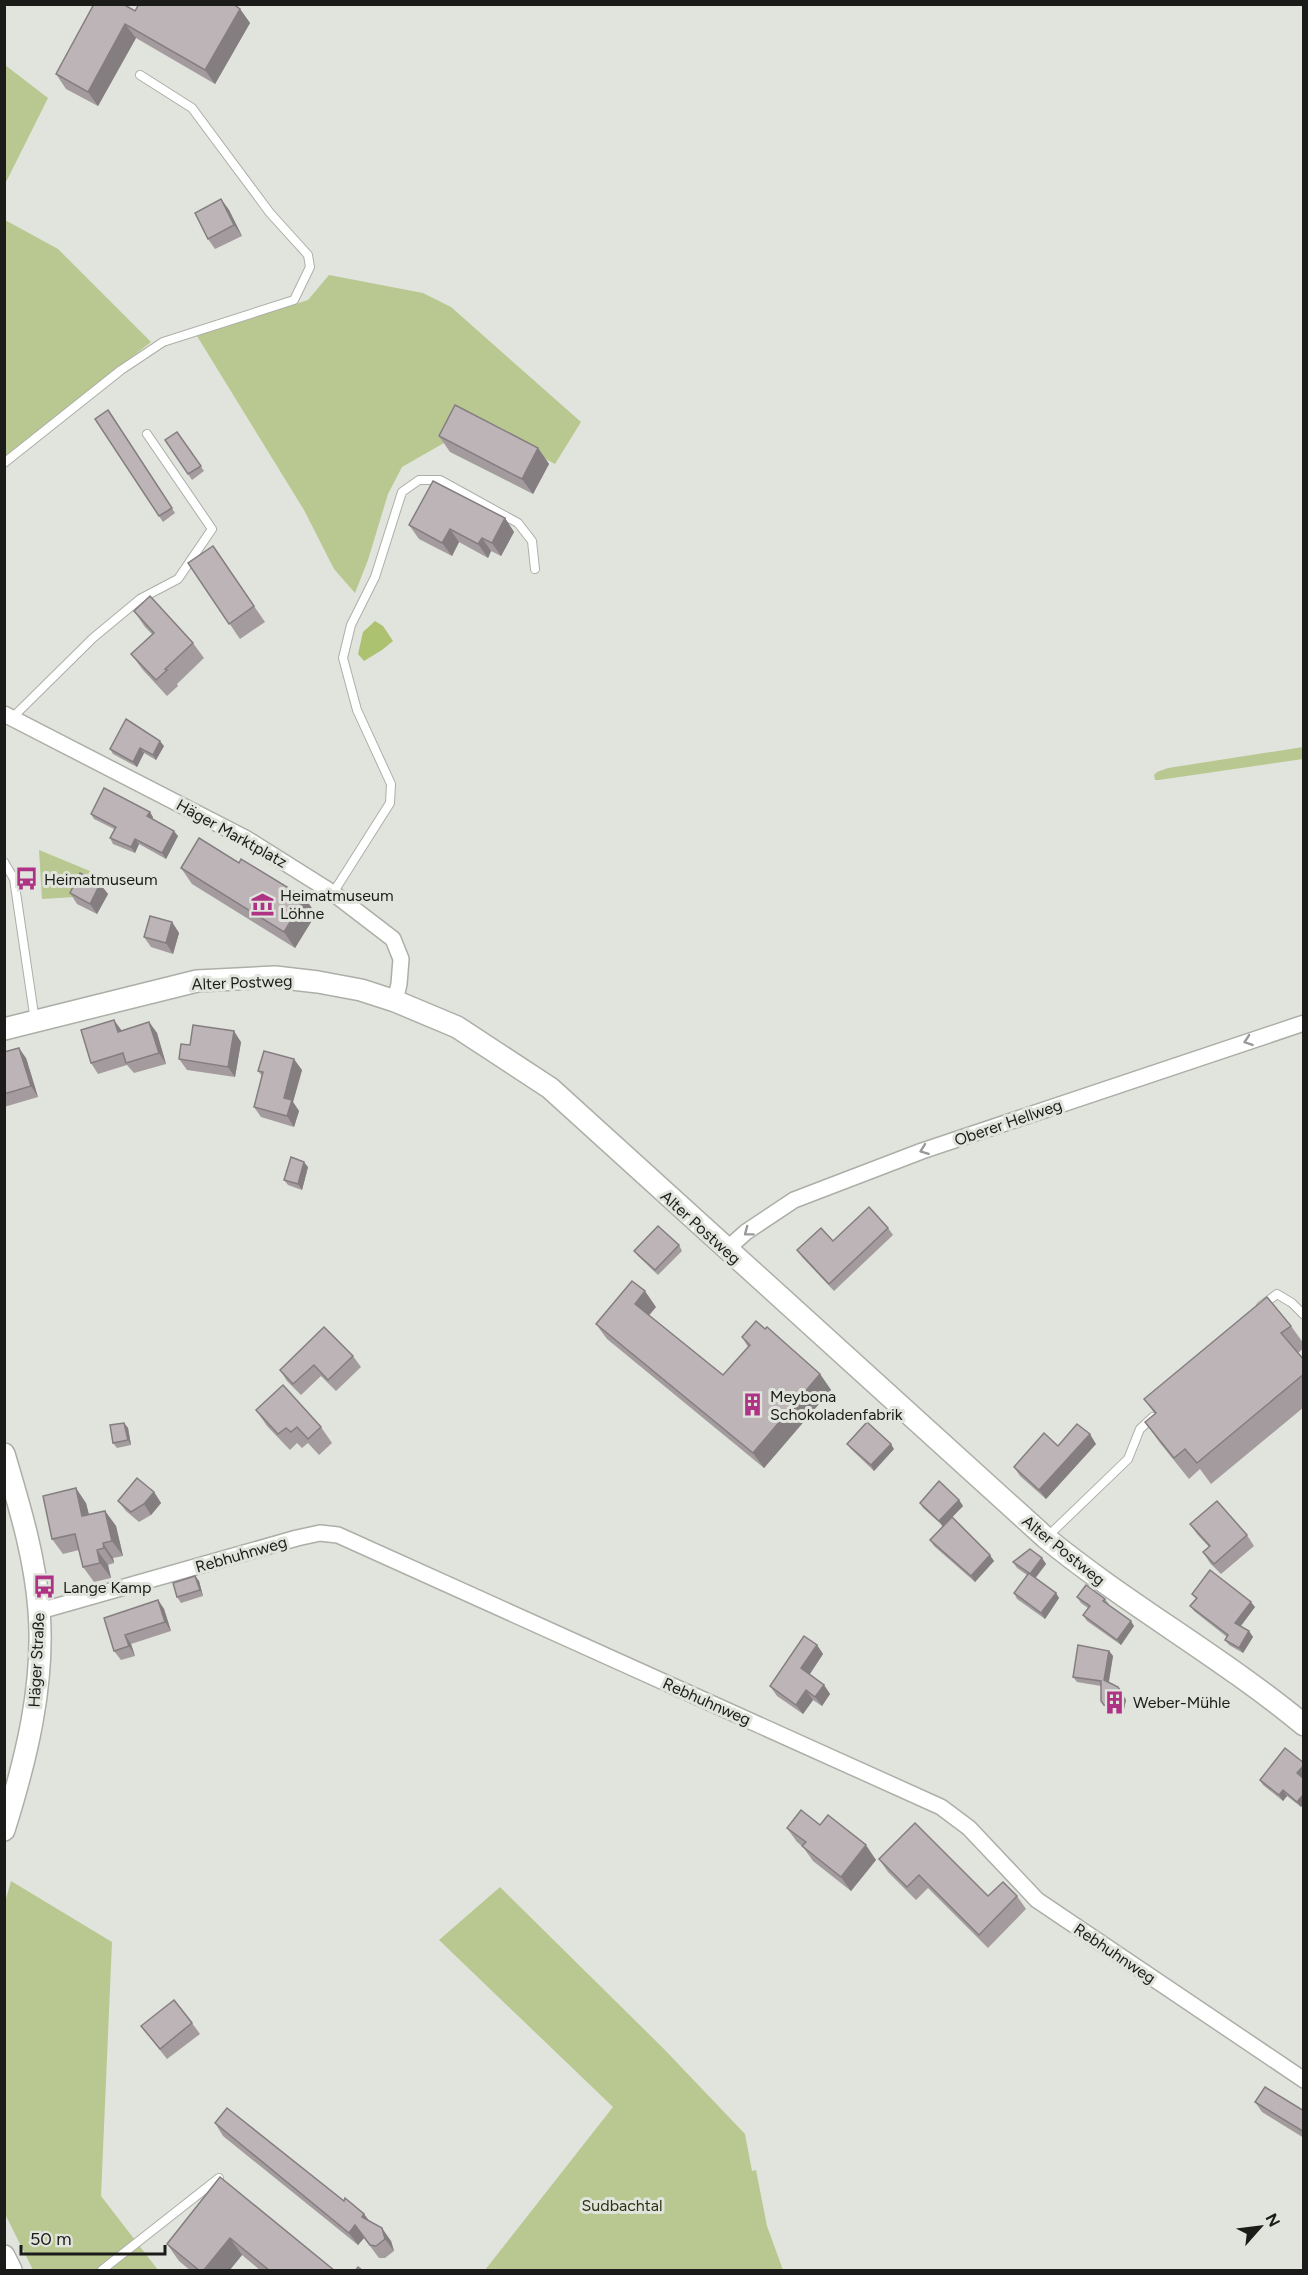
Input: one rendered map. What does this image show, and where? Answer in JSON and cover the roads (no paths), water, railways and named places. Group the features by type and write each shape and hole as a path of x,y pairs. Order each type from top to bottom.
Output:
{"street":[{"name":"Häger Marktplatz","path":"9,715 247,839 333,892 393,939 401,959 395,1001"},
{"name":"Alter Postweg","path":"4,1029 197,981 275,977 361,990 395,1001 457,1027 550,1088 1046,1538 1084,1569 1304,1725"},
{"name":"Oberer Hellweg","path":"726,1250 746,1232 794,1200 922,1151 1304,1023"},
{"name":"Häger Straße","path":"4,1454 33,1562 40,1611 39,1664 33,1720 5,1825"},
{"name":"Rebhuhnweg","path":"40,1611 297,1538 320,1533 338,1535 941,1807 969,1828 1037,1900 1304,2080"},
{"path":"4,2256 11,2271"}],"lane":[{"path":"4,463 121,370 163,342 294,300 310,267 308,255 270,213 192,108 140,75"},
{"path":"9,715 93,638 140,599 178,579 212,530 147,434"},
{"path":"333,892 390,803 391,784 357,710 343,658 351,625 375,577 402,492 419,480 440,480 518,523 532,541 535,569"},
{"path":"4,862 14,879 35,1021"},
{"path":"1251,1314 1277,1294 1292,1303 1304,1315"},
{"path":"1046,1538 1128,1459 1140,1429 1157,1413"},
{"path":"102,2271 219,2178"}],"place":[{"name":"Heimatmuseum","path":"26,879"},
{"name":"Heimatmuseum Löhne","path":"262,904"},
{"name":"Meybona Schokoladenfabrik","path":"752,1405"},
{"name":"Lange Kamp","path":"45,1587"},
{"name":"Weber-Mühle","path":"1115,1702"}],"park label":[{"name":"Sudbachtal","path":"622,2205"}]}
